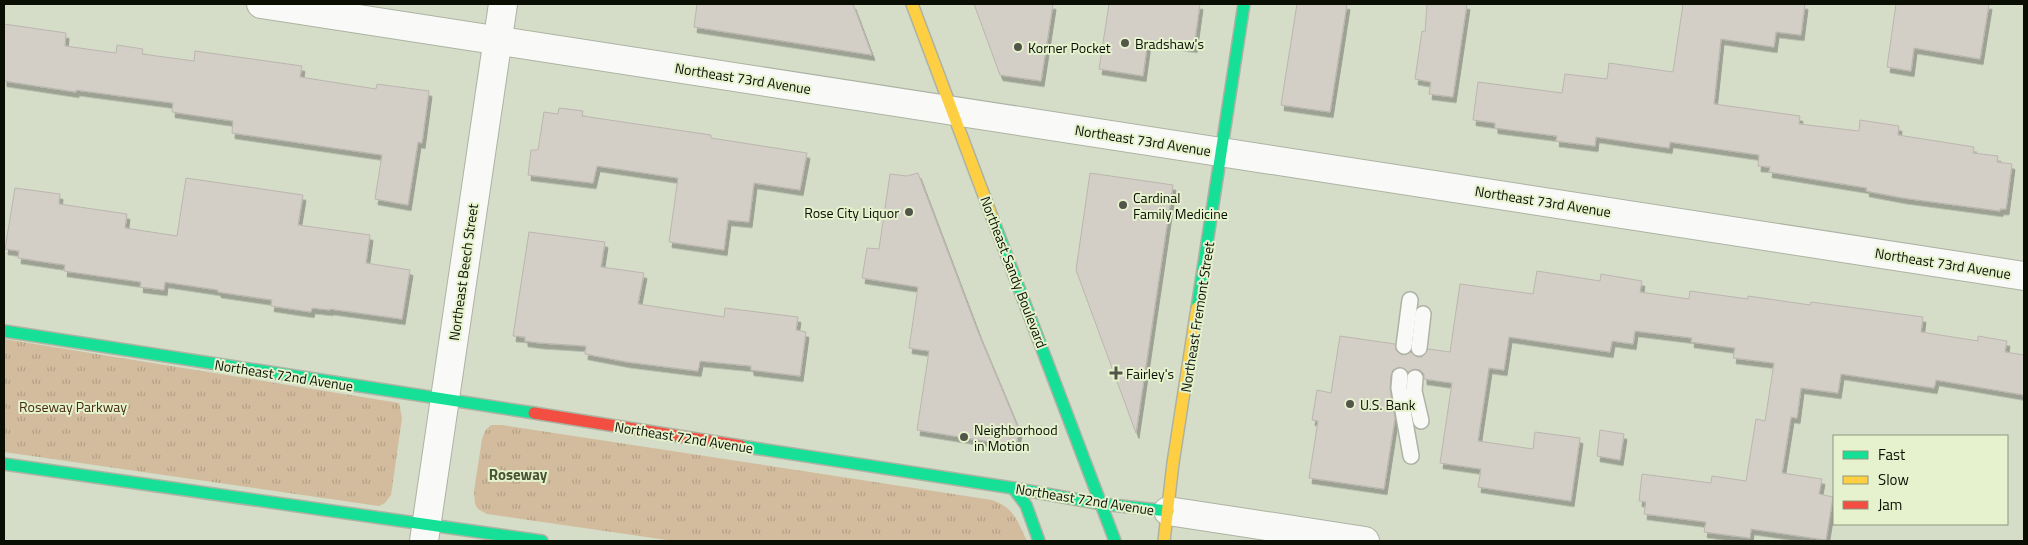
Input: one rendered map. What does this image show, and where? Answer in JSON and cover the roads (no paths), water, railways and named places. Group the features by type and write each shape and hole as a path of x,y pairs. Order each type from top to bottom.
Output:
{"street":[{"name":"Northeast 73rd Avenue","path":"261,4 2024,276"},
{"name":"Northeast Beech Street","path":"425,533 503,4"},
{"name":"Northeast Sandy Boulevard","path":"912,4 1116,541"},
{"name":"Northeast Fremont Street","path":"1164,541 1174,463 1244,4"},
{"name":"Northeast 72nd Avenue","path":"4,331 1013,488 1102,504 1168,511 1365,541"},
{"path":"4,464 425,533 542,541"},
{"path":"1013,488 1026,505 1039,541"}],"lane":[{"path":"1410,300 1411,347 1423,314"},
{"path":"1411,456 1398,388 1407,377 1414,391 1421,421"}],"place":[{"name":"Bradshaw's","path":"1125,43"},
{"name":"Korner Pocket","path":"1018,47"},
{"name":"Cardinal Family Medicine","path":"1123,205"},
{"name":"Rose City Liquor","path":"909,212"},
{"name":"Fairley's","path":"1116,373"},
{"name":"U.S. Bank","path":"1350,404"},
{"name":"Neighborhood in Motion","path":"964,437"}],"district":[{"name":"Roseway","path":"518,474"}],"park label":[{"name":"Roseway Parkway","path":"73,406"}]}
